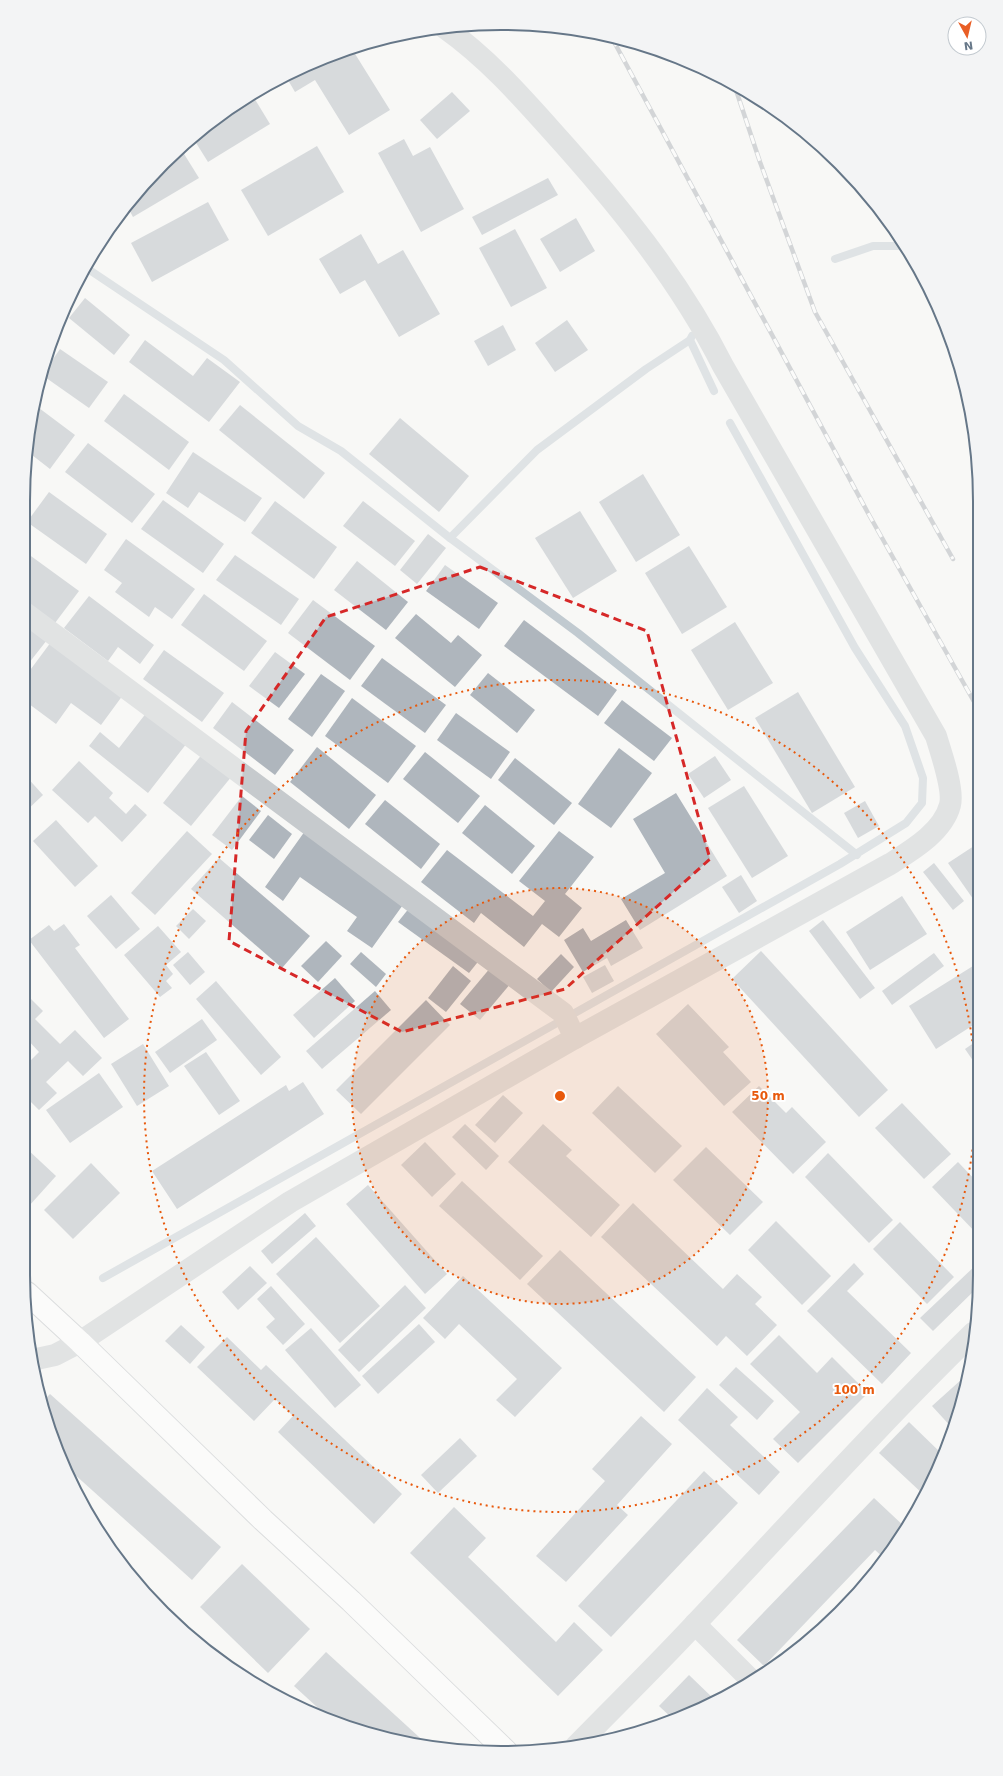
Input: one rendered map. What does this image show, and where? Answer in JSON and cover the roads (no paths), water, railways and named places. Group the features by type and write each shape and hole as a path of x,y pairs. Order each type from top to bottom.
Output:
{"main road":[{"path":"31,1296 80,1342 263,1520 351,1601 501,1746"}],"street":[{"path":"39,1368 55,1355 80,1342 290,1202 575,1038 890,864 917,847 942,823 950,804 948,777 936,736 727,372 705,330 675,283 612,199 560,140 508,82 452,33"},
{"path":"30,617 563,1013 575,1038"},
{"path":"583,1739 695,1624 805,1504 930,1375 969,1338"},
{"path":"38,1359 55,1355"},
{"path":"695,1624 748,1677"}],"waterway":[{"path":"835,259 873,246 898,246"},
{"path":"91,271 224,360 298,426 341,451 450,538 537,450 646,369 690,340"},
{"path":"692,336 690,340 714,391"},
{"path":"103,1278 840,864 906,823 922,803 923,778 905,726 855,648 730,423"},
{"path":"450,538 578,633 857,855"}],"railway":[{"path":"615,44 868,513 973,700"},
{"path":"737,93 760,162 815,312 953,559"}]}
